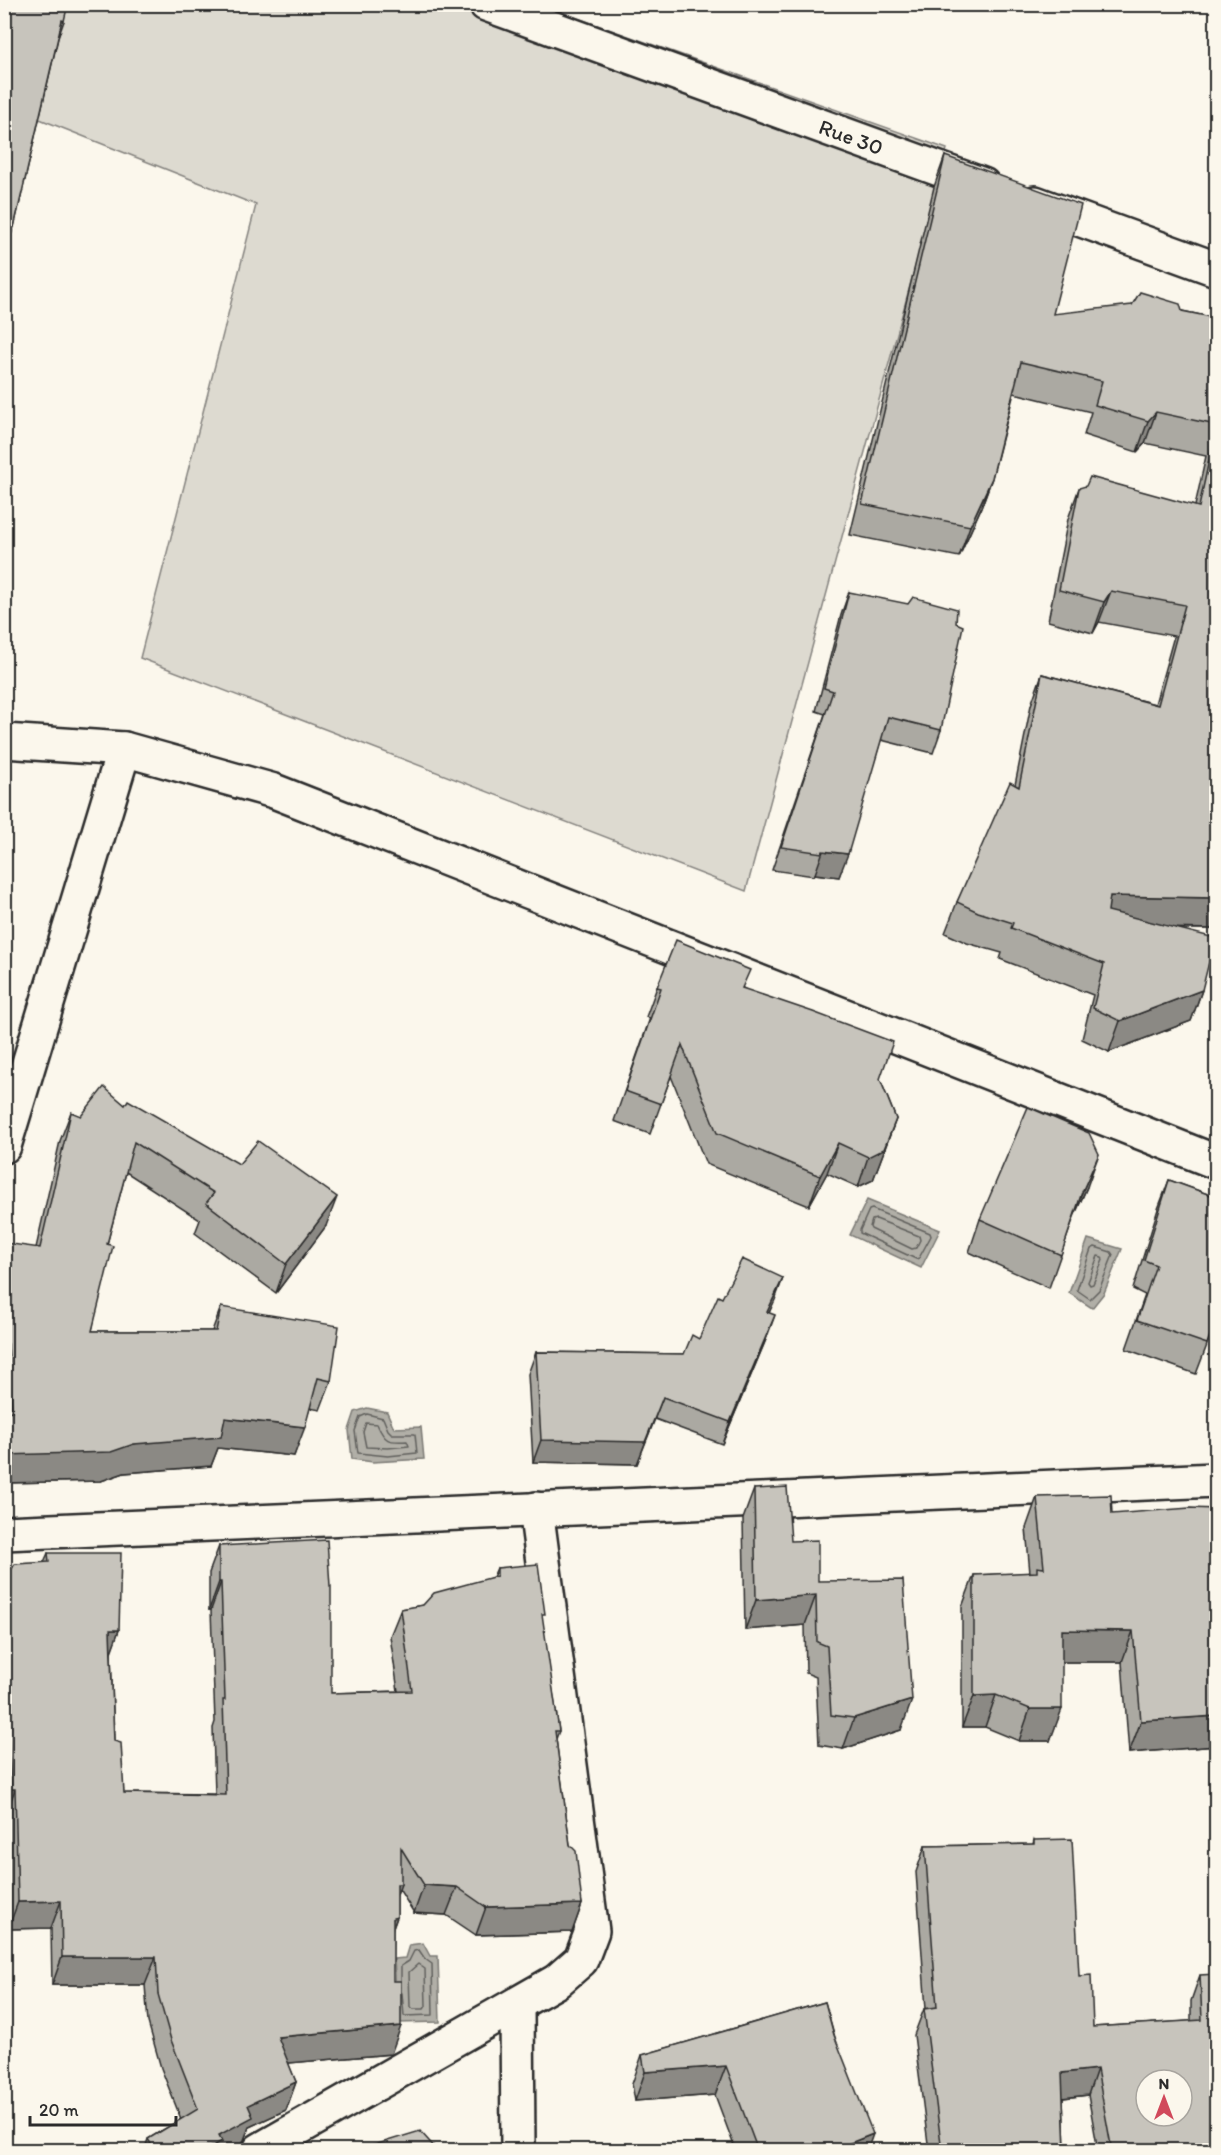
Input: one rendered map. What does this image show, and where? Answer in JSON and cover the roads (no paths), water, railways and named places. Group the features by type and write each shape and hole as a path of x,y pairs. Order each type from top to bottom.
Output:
{"street":[{"name":"Rue 30","path":"486,4 1216,269"},
{"path":"4,741 124,749 274,791 1216,1162"},
{"path":"4,1146 124,749"},
{"path":"4,1533 1216,1480"},
{"path":"260,2151 557,1982 581,1960 592,1931 536,1509"},
{"path":"516,2005 518,2151"}],"water":[{"path":"867,1200 940,1230 921,1268 850,1235"},
{"path":"1088,1239 1122,1249 1104,1293 1092,1308 1069,1293"},
{"path":"367,1408 387,1412 394,1428 421,1427 424,1459 373,1462 352,1459 349,1430 355,1412"},
{"path":"423,1943 430,1956 438,1956 440,2022 398,2023 394,1959 405,1958 409,1945"}]}
